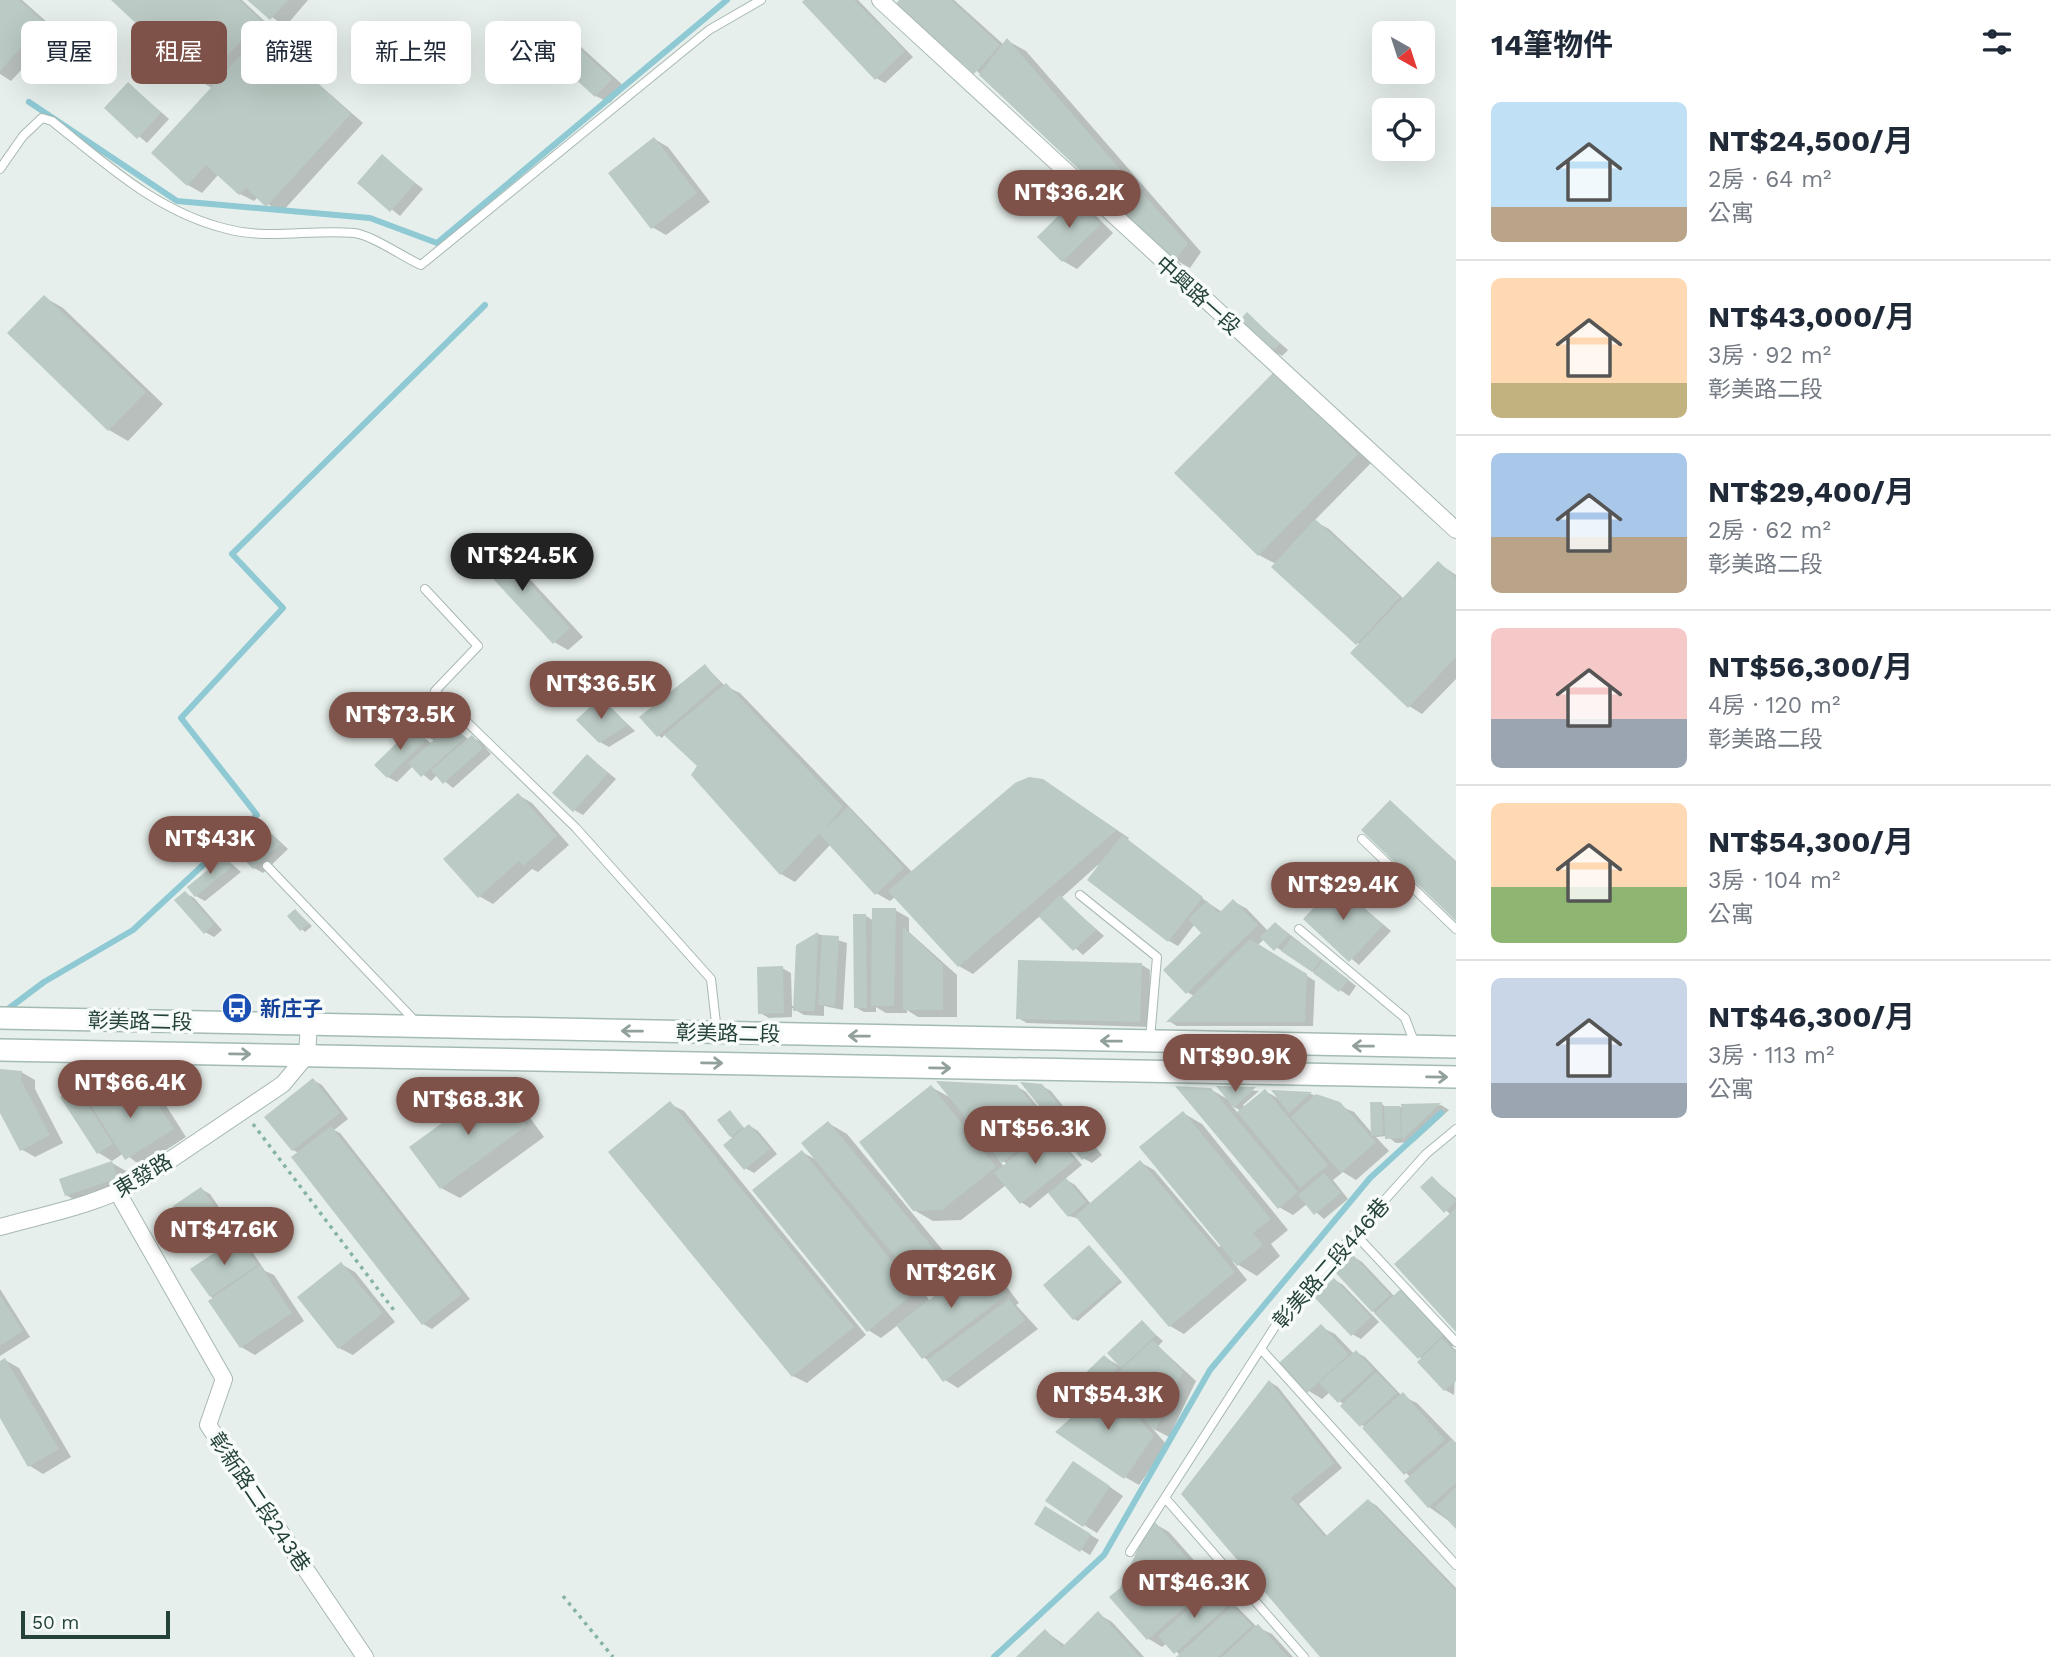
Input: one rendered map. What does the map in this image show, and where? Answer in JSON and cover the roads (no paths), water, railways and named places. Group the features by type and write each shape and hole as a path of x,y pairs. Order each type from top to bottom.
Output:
{"main road":[{"name":"彰美路二段","path":"0,1018 1456,1047"},
{"path":"903,1067 906,1037"},
{"name":"彰美路二段","path":"0,1051 1456,1077"}],"street":[{"name":"中興路一段","path":"880,0 1456,530"},
{"path":"307,1055 309,1023"},
{"name":"東發路","path":"0,1227 118,1193 283,1084 307,1055"},
{"name":"彰新路二段243巷","path":"118,1193 224,1379 208,1425 365,1657"}],"lane":[{"path":"0,169 23,136 42,118 52,121 139,191 170,209 204,223 230,230 287,236 356,233 421,265 709,30 761,0"},
{"path":"425,589 478,646 435,691 576,828 711,979 717,1033"},
{"path":"1362,839 1456,929"},
{"path":"267,866 421,1026"},
{"path":"1080,895 1157,957 1150,1042"},
{"path":"1298,929 1405,1018 1416,1046"},
{"name":"彰美路二段446巷","path":"1130,1552 1285,1311 1426,1154 1456,1129"},
{"path":"1355,1234 1456,1342"},
{"path":"1261,1349 1456,1564"},
{"path":"1166,1499 1304,1657"}],"waterway":[{"path":"29,102 177,201 370,218 437,243 727,0"},
{"path":"4,1012 44,982 133,930 257,815 181,718 283,608 232,554 485,305"},
{"path":"994,1657 1104,1555 1210,1370 1370,1178 1441,1113"}],"place":[{"name":"新庄子","path":"237,1008"}]}
